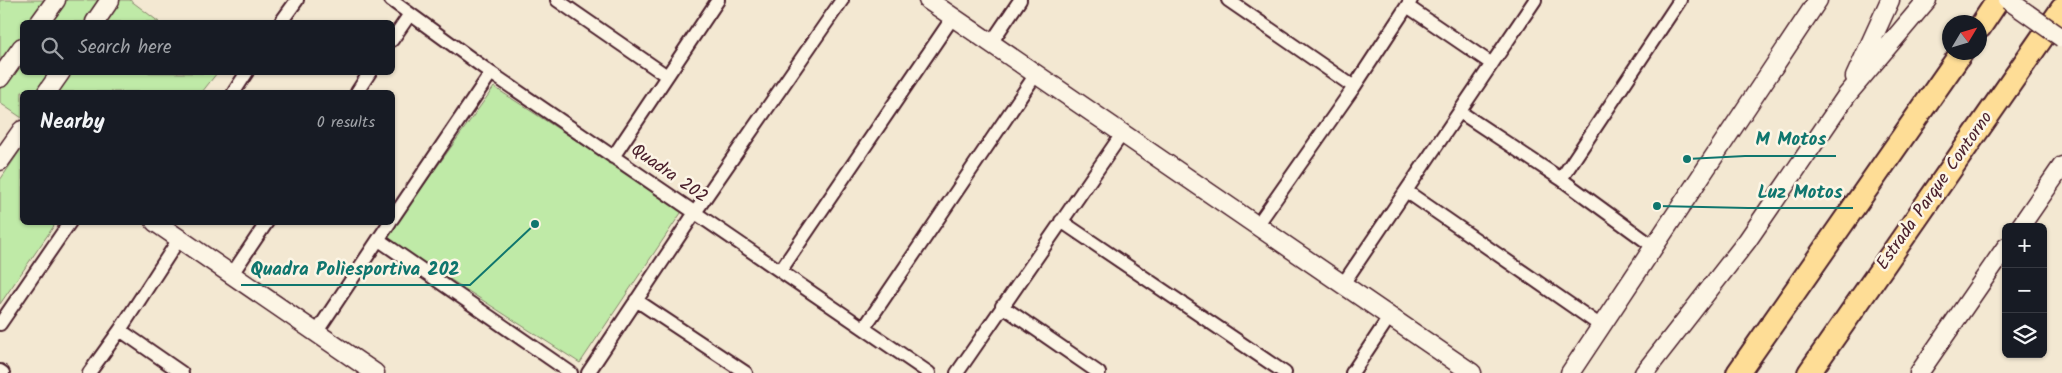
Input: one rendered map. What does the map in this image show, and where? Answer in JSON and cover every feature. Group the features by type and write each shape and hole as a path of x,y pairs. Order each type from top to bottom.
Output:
{"highway":[{"path":"1987,16 1998,0"},
{"name":"Estrada Parque Contorno","path":"1809,373 2062,9"},
{"path":"1738,373 1956,60"}],"street":[{"path":"41,20 56,0"},
{"path":"96,20 110,0"},
{"path":"282,20 297,0"},
{"name":"Quadra 202","path":"391,0 490,73 694,214 781,270 929,373"},
{"path":"557,0 667,76"},
{"path":"613,157 718,0"},
{"path":"588,373 694,214 842,0"},
{"path":"928,0 1122,134 1258,224 1472,373"},
{"path":"991,43 1020,0"},
{"path":"1228,0 1354,87"},
{"path":"1343,284 1535,0"},
{"path":"1560,179 1680,0"},
{"path":"1570,373 1818,0"},
{"path":"1847,95 1890,0"},
{"path":"1644,373 1747,241 1847,95 1927,0"},
{"path":"2008,0 2062,38"},
{"path":"1258,224 1354,87 1409,3 1492,64"},
{"path":"395,36 410,14"},
{"path":"781,270 953,17"},
{"path":"0,78 20,50"},
{"path":"395,215 490,73"},
{"path":"864,328 1036,74"},
{"path":"48,90 59,75"},
{"path":"235,90 245,75"},
{"path":"358,90 368,75"},
{"path":"1460,112 1560,179 1654,248"},
{"path":"0,161 20,133"},
{"path":"957,373 1122,134"},
{"path":"2023,223 2062,166"},
{"path":"1406,191 1601,326"},
{"path":"1061,221 1284,373"},
{"path":"0,324 68,225"},
{"path":"159,225 375,373"},
{"path":"232,274 265,225"},
{"path":"316,333 388,225"},
{"path":"89,373 180,239"},
{"path":"378,240 571,373"},
{"path":"1919,373 2002,253"},
{"path":"636,300 746,373"},
{"path":"1002,306 1085,369 1100,373"},
{"path":"1352,373 1390,316"},
{"path":"120,330 182,373"}],"green space":[{"path":"0,0 130,0 156,20 20,20 20,75 215,75 204,90 20,90 20,117 0,103"},
{"path":"494,87 683,210 580,363 386,238"},
{"path":"20,151 20,225 55,225 0,304 0,180"}],"place":[{"name":"M Motos","path":"1687,159"},
{"name":"Luz Motos","path":"1657,206"},
{"name":"Quadra Poliesportiva 202","path":"535,224"}]}
